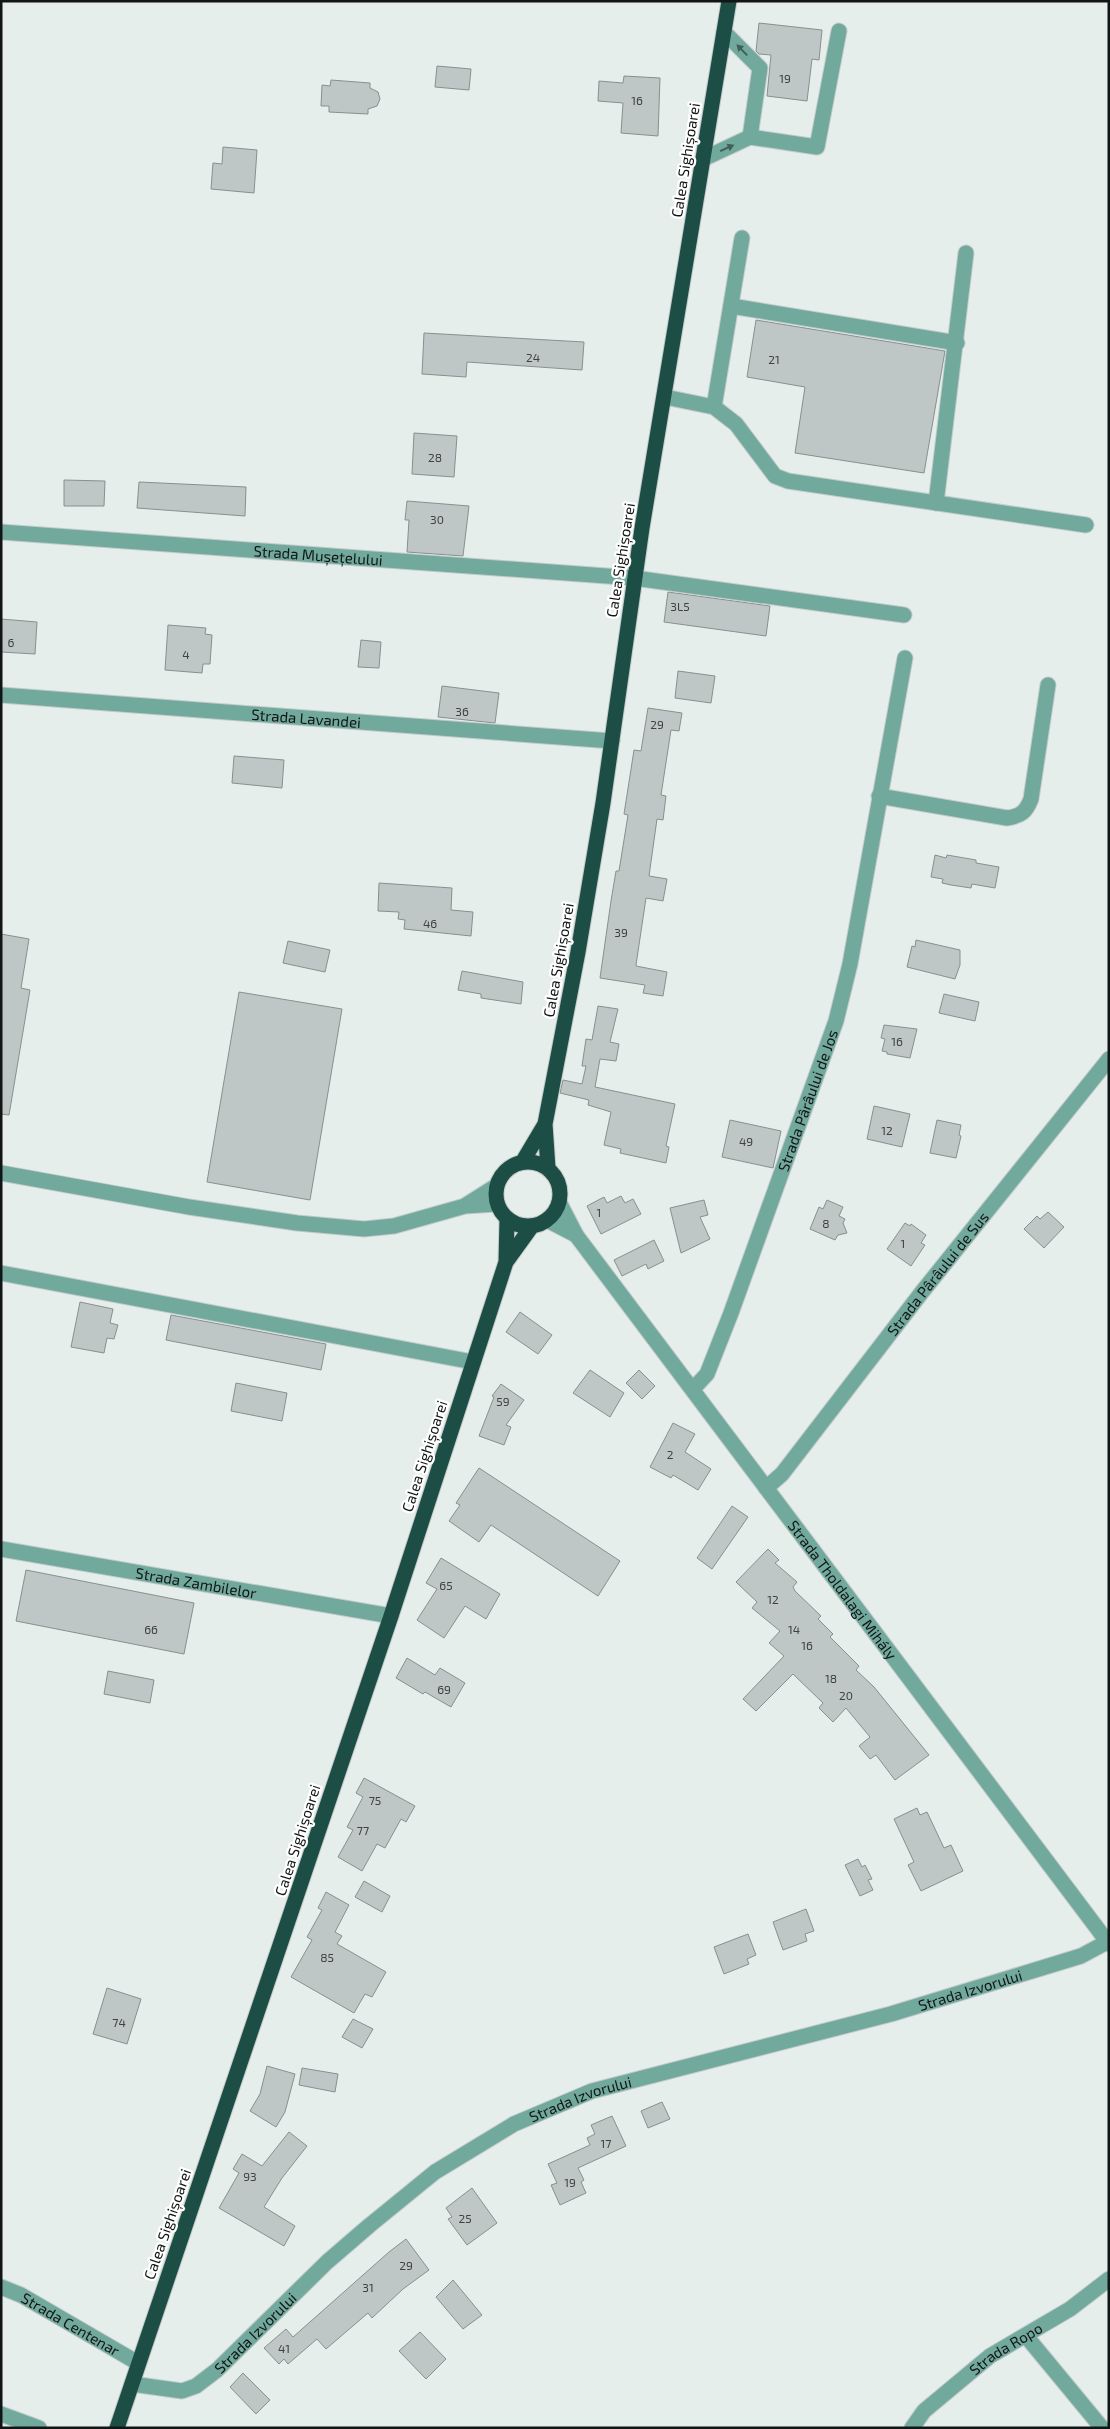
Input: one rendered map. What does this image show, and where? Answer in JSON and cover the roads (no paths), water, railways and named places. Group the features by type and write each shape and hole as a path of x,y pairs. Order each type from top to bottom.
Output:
{"highway":[{"name":"Calea Sighișoarei","path":"548,1168 545,1124 578,952 612,741 634,578 729,1"},
{"name":"Calea Sighișoarei","path":"523,1161 545,1124"},
{"path":"523,1161 536,1162 548,1168 558,1184 560,1202 555,1212 547,1220 532,1226 518,1225 507,1219 497,1204 496,1186 506,1169 523,1161"},
{"name":"Calea Sighișoarei","path":"117,2428 391,1616 506,1262 507,1219"},
{"name":"Calea Sighișoarei","path":"506,1262 532,1226"}],"street":[{"path":"703,159 750,137 817,147 839,31"},
{"path":"724,32 760,68 750,137"},
{"path":"714,407 742,238"},
{"path":"936,503 966,254"},
{"path":"731,306 956,343"},
{"path":"665,397 686,403 714,407 736,424 774,476 788,481 1086,525"},
{"name":"Strada Mușețelului","path":"1,532 634,578 904,615"},
{"name":"Strada Pârâului de Jos","path":"693,1389 707,1374 731,1313 836,1021 850,964 878,796 905,658"},
{"path":"878,796 1007,818 1018,816 1027,808 1030,799 1048,685"},
{"name":"Strada Lavandei","path":"1,695 612,741"},
{"name":"Strada Pârâului de Sus","path":"766,1488 782,1474 922,1292 1109,1059"},
{"path":"1,1173 189,1207 334,1227 364,1229 394,1226 465,1206 497,1204"},
{"path":"465,1206 496,1186"},
{"name":"Strada Tholdalagi Mihály","path":"560,1202 576,1236 1108,1943"},
{"name":"Strada Tholdalagi Mihály","path":"547,1220 576,1236"},
{"path":"1,1273 473,1362"},
{"name":"Strada Zambilelor","path":"1,1549 391,1616"},
{"name":"Strada Izvorului","path":"132,2384 182,2391 196,2386 217,2370 327,2262 370,2224 435,2172 514,2124 592,2092 891,2014 1082,1956 1108,1943"},
{"name":"Strada Ropo","path":"912,2428 924,2411 990,2356 1070,2309 1109,2279"},
{"name":"Strada Centenar","path":"1,2287 21,2295 138,2363"},
{"path":"1026,2336 1102,2428"},
{"path":"1,2414 39,2428"}]}
